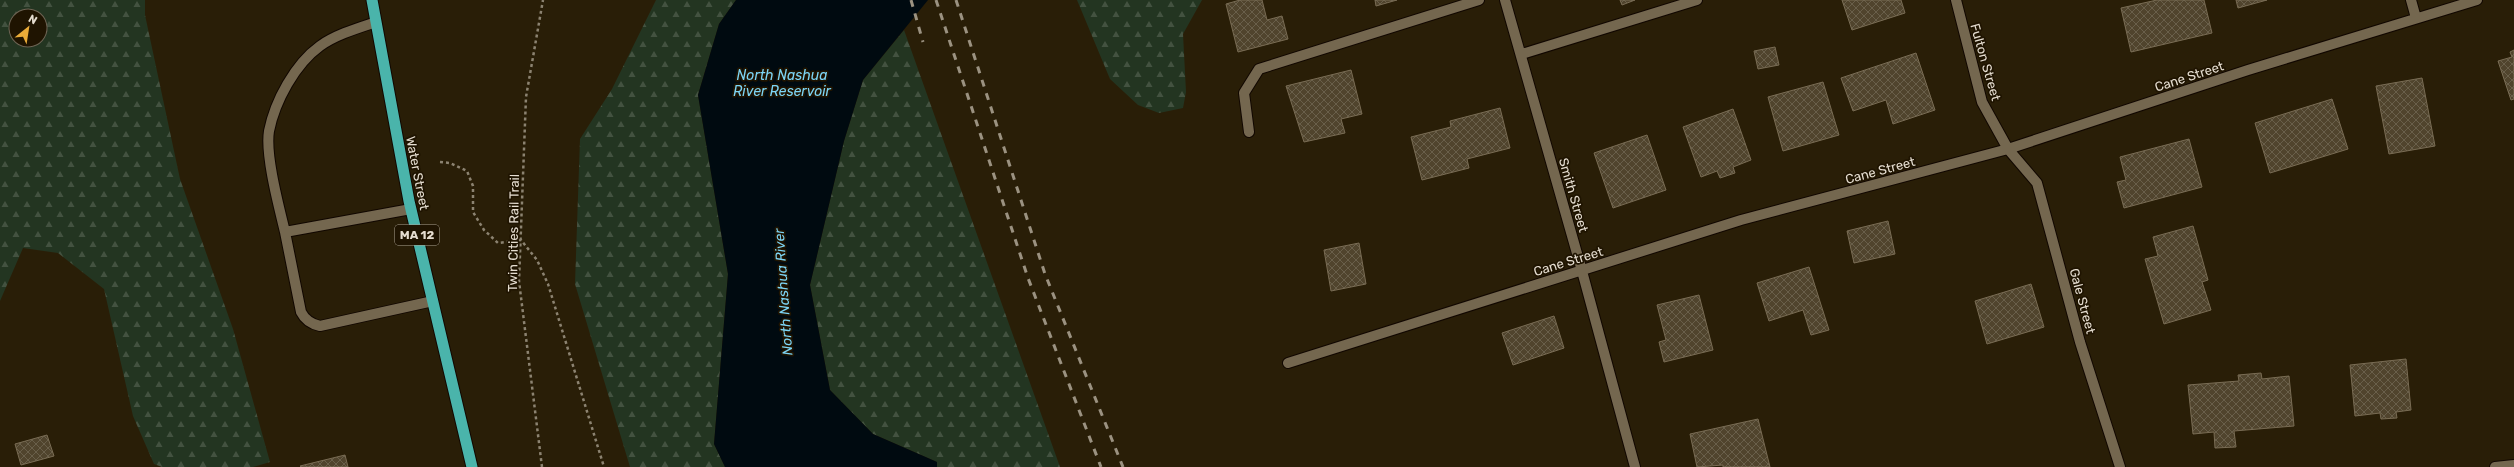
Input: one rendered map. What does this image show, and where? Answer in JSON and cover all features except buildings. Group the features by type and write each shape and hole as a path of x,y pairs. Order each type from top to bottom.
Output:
{"highway":[{"name":"Water Street","path":"372,0 410,208 472,467"}],"street":[{"path":"1249,132 1244,93 1259,69 1479,0"},
{"name":"Smith Street","path":"1505,0 1522,54 1635,467"},
{"path":"1522,54 1697,0"},
{"name":"Fulton Street","path":"1956,0 1982,102 2008,149"},
{"path":"2411,0 2416,18"},
{"name":"Cane Street","path":"1288,363 1741,220 2008,149 2248,70 2477,0"},
{"path":"376,22 320,46 298,68 280,99 269,132 272,171 300,312 303,317 314,325 320,326 433,301"},
{"name":"Gale Street","path":"2008,149 2038,183 2080,342 2120,467"},
{"path":"285,232 410,208"},
{"path":"2495,467 2514,465"}],"path":[{"name":"Twin Cities Rail Trail","path":"542,467 519,281 526,96 543,0"},
{"path":"440,162 450,163 467,171 473,186 473,212 489,234 498,243 521,240 537,260 548,284 604,467"}],"green space":[{"path":"0,0 145,0 145,15 180,179 233,329 270,462 253,467 162,467 154,464 133,416 104,289 58,253 23,248 0,301"},
{"path":"656,0 736,0 719,24 698,95 728,274 714,444 725,467 630,467 575,284 580,139 612,89"},
{"path":"1077,0 1202,0 1183,34 1186,92 1183,108 1159,113 1138,105 1110,79"},
{"path":"904,30 1060,467 937,467 937,462 873,434 830,390 810,285 844,141 863,80"}],"water":[{"name":"North Nashua River Reservoir","path":"736,0 928,0 863,80 844,141 810,285 830,390 873,434 937,462 937,467 725,467 714,444 728,274 698,95 719,24"}],"railway":[{"path":"911,0 923,42"},
{"path":"936,0 1028,278 1101,467"},
{"path":"956,0 1045,274 1123,467"}],"water label":[{"name":"North Nashua River","path":"783,292"}]}
